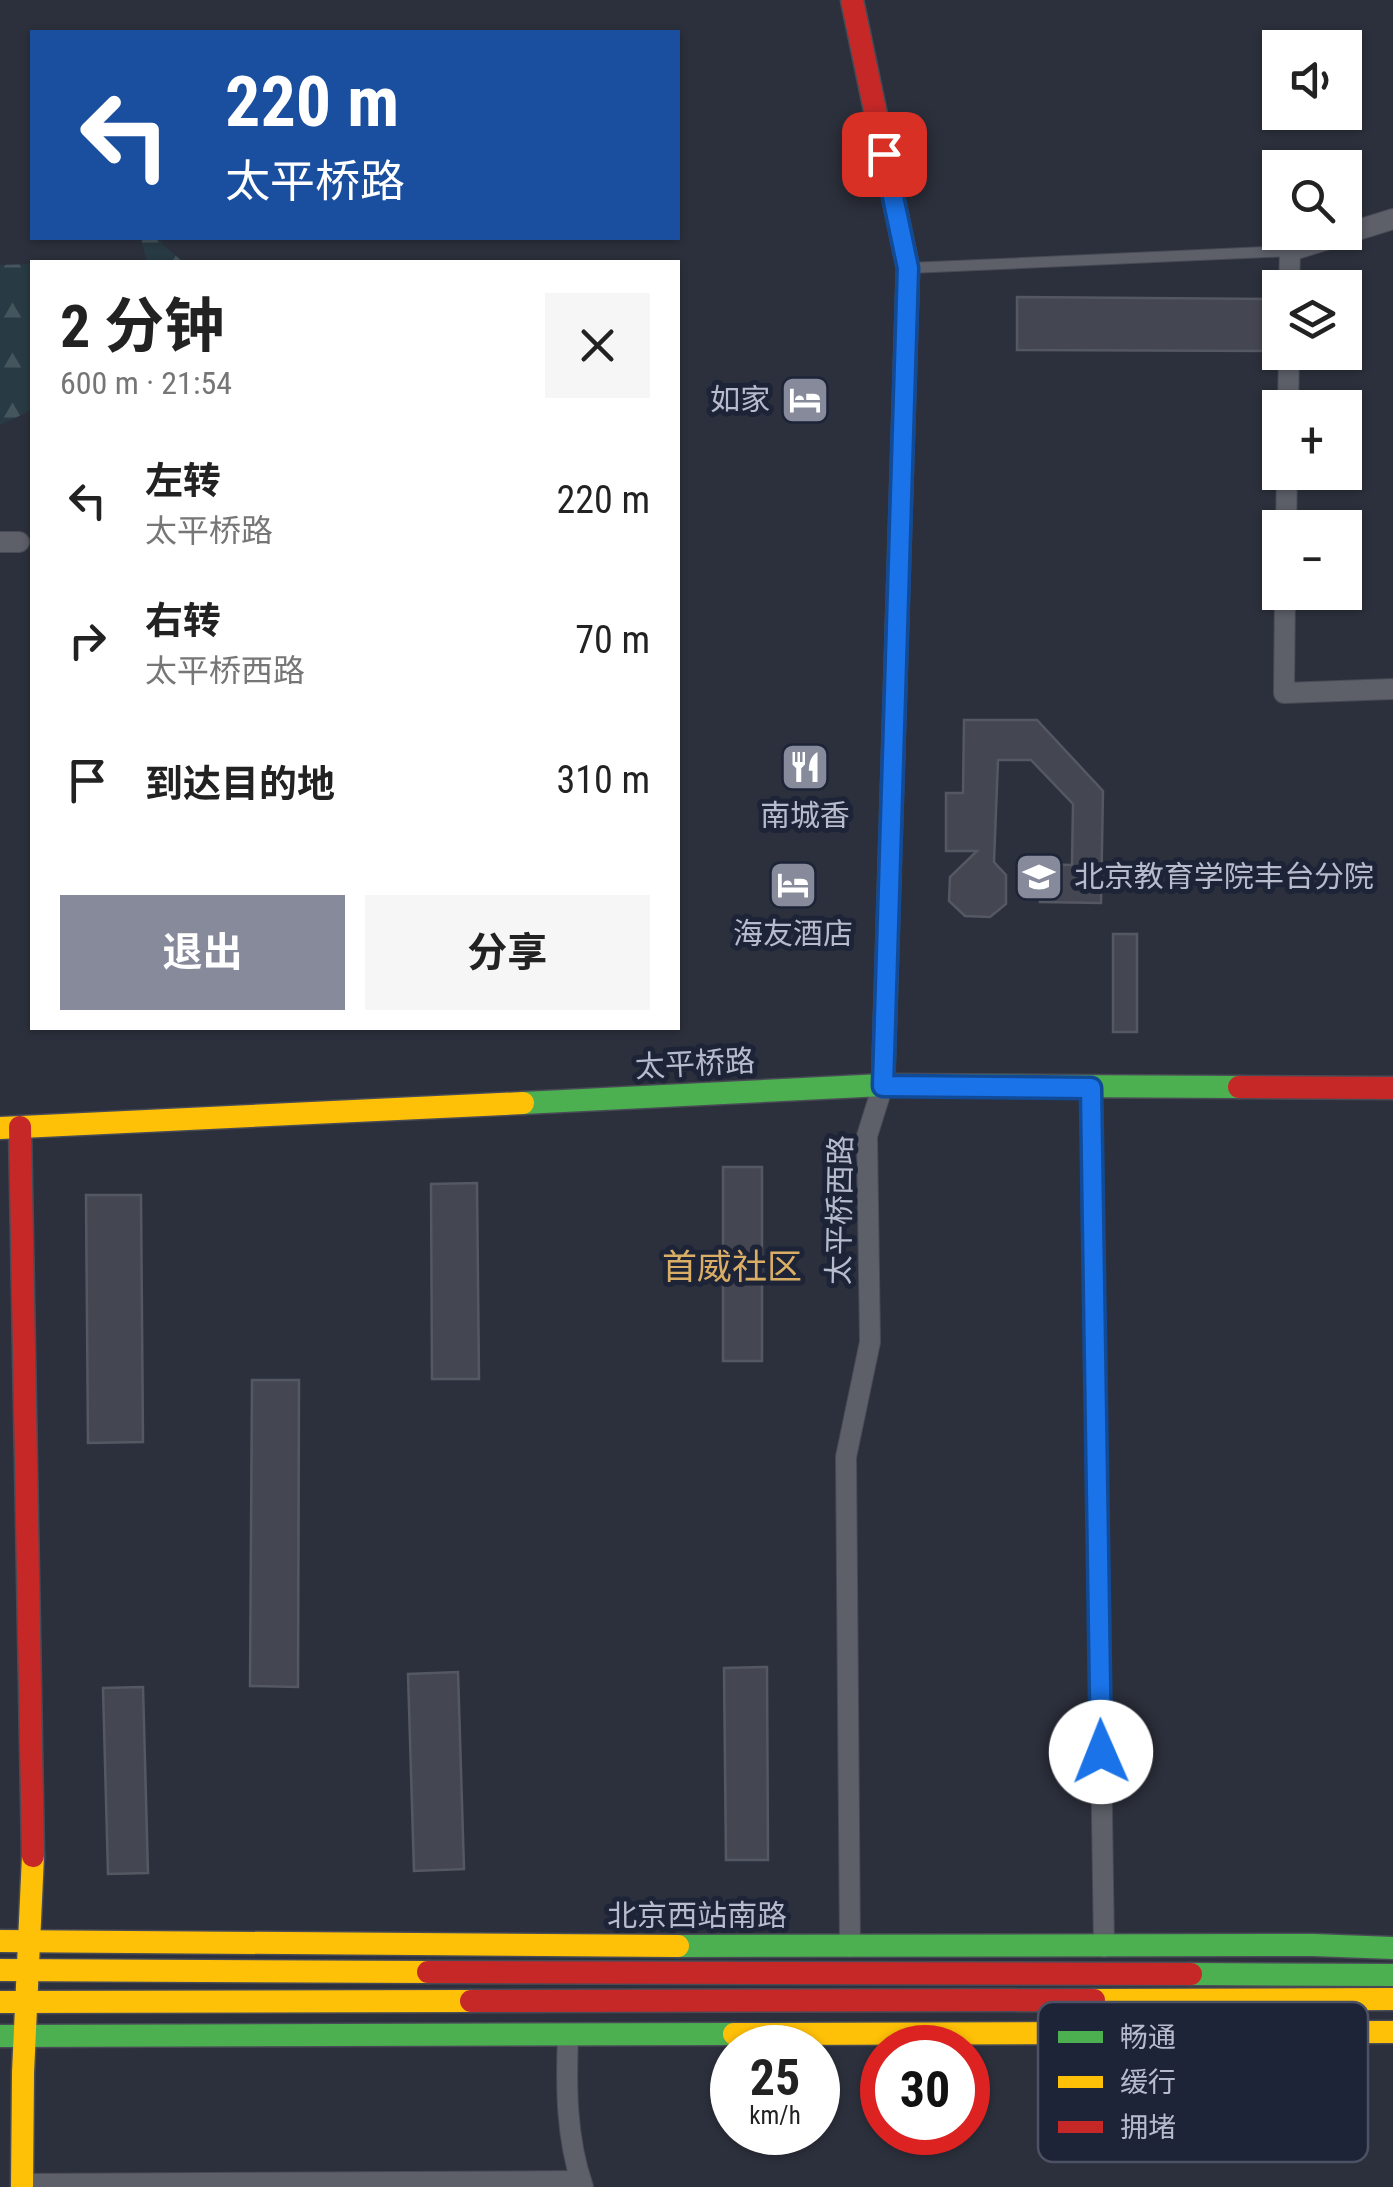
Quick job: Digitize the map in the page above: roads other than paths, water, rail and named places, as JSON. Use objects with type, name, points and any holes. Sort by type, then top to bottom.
[{"type":"street","name":"太平桥西路","points":[[850,1947],[846,1457],[870,1342],[867,1136],[883,1086],[908,268],[852,0]]},
{"type":"street","points":[[1289,270],[1290,251],[1393,219]]},
{"type":"street","points":[[1286,610],[1284,693],[1393,689]]},
{"type":"street","name":"太平桥路","points":[[10,1127],[883,1086],[1393,1088]]},
{"type":"street","points":[[1091,1088],[1104,1948]]},
{"type":"street","points":[[10,1127],[32,1852],[30,1970],[22,2073],[22,2186],[582,2184],[574,2158],[566,2091],[568,2036]]},
{"type":"street","name":"北京西站南路","points":[[0,1941],[1393,1948]]},
{"type":"street","name":"北京西站南路","points":[[0,1970],[1393,1975]]},
{"type":"street","points":[[0,2002],[1393,1999]]},
{"type":"street","points":[[1368,2032],[1393,2032]]},
{"type":"street","points":[[0,2036],[1038,2034]]},
{"type":"lane","points":[[908,268],[1290,251]]},
{"type":"place","name":"如家","points":[[805,400]]},
{"type":"place","name":"南城香","points":[[805,767]]},
{"type":"place","name":"北京教育学院丰台分院","points":[[1039,877]]},
{"type":"place","name":"海友酒店","points":[[793,885]]},
{"type":"district","name":"首威社区","points":[[732,1267]]}]
